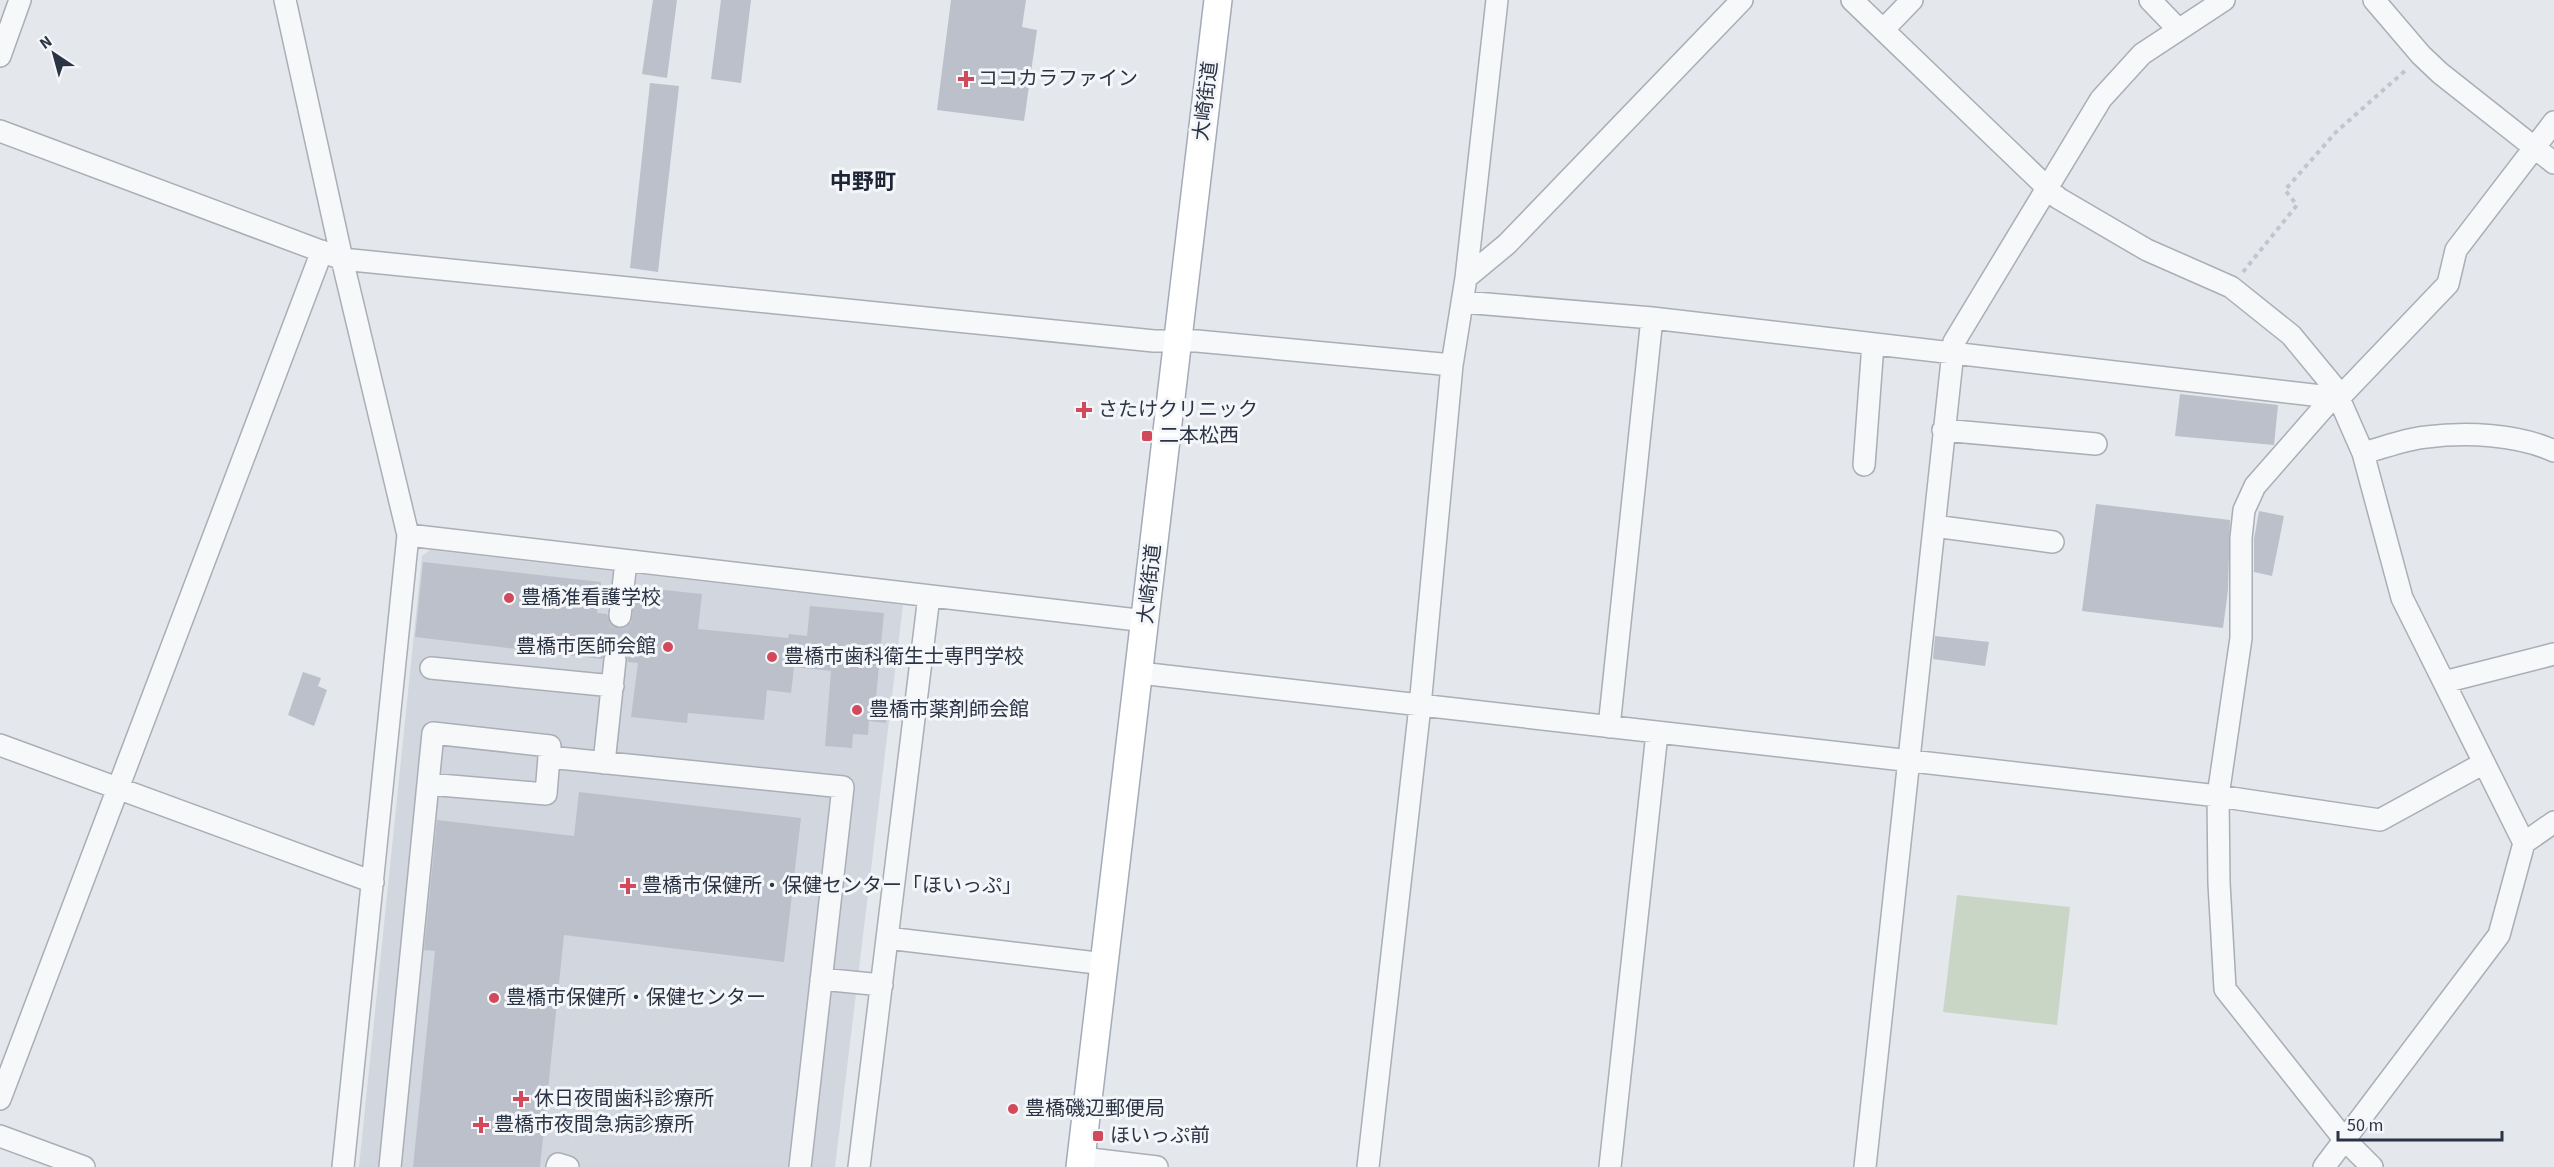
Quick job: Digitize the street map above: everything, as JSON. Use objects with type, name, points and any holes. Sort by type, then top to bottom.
[{"type":"main road","name":"大崎街道","points":[[1081,1162],[1218,0]]},
{"type":"street","points":[[0,56],[20,0]]},
{"type":"street","points":[[285,0],[342,259],[408,535],[343,1167]]},
{"type":"street","points":[[1368,1167],[1420,706],[1452,365],[1466,278],[1497,0]]},
{"type":"street","points":[[1466,278],[1507,244],[1742,0]]},
{"type":"street","points":[[1852,0],[2048,190],[2147,250],[2231,287],[2291,335],[2334,387],[2336,398],[2363,453],[2402,598],[2524,843]]},
{"type":"street","points":[[1883,30],[1912,0]]},
{"type":"street","points":[[2150,0],[2178,29]]},
{"type":"street","points":[[1865,1167],[1951,353],[1954,342],[2101,99],[2142,54],[2224,0]]},
{"type":"street","points":[[2374,0],[2421,56],[2554,163]]},
{"type":"street","points":[[2372,1167],[2344,1139],[2225,989],[2219,883],[2218,796],[2241,638],[2241,538],[2244,510],[2254,486],[2336,398],[2448,284],[2456,250],[2554,122]]},
{"type":"street","points":[[0,131],[342,259],[1178,341],[1452,365]]},
{"type":"street","points":[[0,1099],[322,251]]},
{"type":"street","points":[[1463,302],[1652,318],[2336,398]]},
{"type":"street","points":[[1609,727],[1652,318]]},
{"type":"street","points":[[1864,465],[1873,344]]},
{"type":"street","points":[[1943,430],[2096,444]]},
{"type":"street","points":[[2363,453],[2436,436],[2491,436],[2542,446],[2554,451]]},
{"type":"street","points":[[1934,526],[2053,542]]},
{"type":"street","points":[[408,535],[1146,621]]},
{"type":"street","points":[[620,616],[626,561]]},
{"type":"street","points":[[860,1167],[929,596]]},
{"type":"street","points":[[2444,682],[2554,654]]},
{"type":"street","points":[[604,763],[615,660]]},
{"type":"street","points":[[431,668],[613,686]]},
{"type":"street","points":[[1140,673],[2218,796],[2380,820],[2484,763]]},
{"type":"street","points":[[390,1167],[433,733],[550,746],[546,794],[428,784]]},
{"type":"street","points":[[1610,1167],[1657,733]]},
{"type":"street","points":[[0,745],[373,882]]},
{"type":"street","points":[[549,757],[843,787],[800,1167]]},
{"type":"street","points":[[2324,1167],[2499,935],[2524,843],[2554,822]]},
{"type":"street","points":[[887,938],[1105,964]]},
{"type":"street","points":[[821,979],[882,986]]},
{"type":"street","points":[[0,1136],[84,1167]]},
{"type":"street","points":[[1081,1162],[1157,1167]]},
{"type":"street","points":[[557,1167],[558,1164],[568,1167]]},
{"type":"path","points":[[2231,287],[2297,206],[2285,190],[2336,132],[2421,56]]},
{"type":"shaded area","name":"豊橋市保健所・保健センター「ほいっぷ」","points":[[430,550],[903,605],[835,1167],[359,1167],[422,556]]},
{"type":"green space","points":[[1957,895],[2070,907],[2057,1025],[1943,1012]]},
{"type":"building","points":[[653,0],[677,0],[667,78],[642,74]]},
{"type":"building","points":[[721,0],[751,0],[741,83],[711,79]]},
{"type":"building","points":[[951,0],[1026,0],[1022,27],[1037,30],[1024,121],[937,110]]},
{"type":"building","points":[[650,83],[679,86],[658,272],[630,268]]},
{"type":"building","points":[[2180,394],[2278,405],[2274,445],[2175,436]]},
{"type":"building","points":[[2096,504],[2230,520],[2228,590],[2223,628],[2082,611]]},
{"type":"building","points":[[2259,511],[2284,516],[2272,576],[2254,572],[2254,539]]},
{"type":"building","points":[[423,562],[601,582],[597,613],[607,614],[612,626],[619,629],[631,623],[636,587],[702,594],[698,629],[788,638],[789,634],[807,636],[810,606],[884,613],[876,697],[888,698],[886,723],[869,721],[868,735],[853,734],[852,748],[825,746],[831,671],[794,667],[791,693],[767,690],[764,720],[688,713],[687,723],[631,717],[638,663],[628,662],[626,654],[617,647],[609,649],[602,659],[415,637]]},
{"type":"building","points":[[1935,636],[1989,642],[1985,666],[1933,659]]},
{"type":"building","points":[[303,672],[321,678],[318,686],[327,690],[314,726],[288,715]]},
{"type":"building","points":[[579,792],[801,818],[784,962],[564,935],[540,1167],[413,1167],[435,951],[424,950],[437,820],[574,836]]},
{"type":"tunnel","points":[[615,660],[620,616]]},
{"type":"place","name":"ココカラファイン","points":[[966,79]]},
{"type":"place","name":"さたけクリニック","points":[[1084,410]]},
{"type":"place","name":"二本松西","points":[[1147,436]]},
{"type":"place","name":"豊橋准看護学校","points":[[509,598]]},
{"type":"place","name":"豊橋市医師会館","points":[[668,647]]},
{"type":"place","name":"豊橋市歯科衛生士専門学校","points":[[772,657]]},
{"type":"place","name":"豊橋市薬剤師会館","points":[[857,710]]},
{"type":"place","name":"豊橋市保健所・保健センター「ほいっぷ」","points":[[628,886]]},
{"type":"place","name":"豊橋市保健所・保健センター","points":[[494,998]]},
{"type":"place","name":"休日夜間歯科診療所","points":[[521,1099]]},
{"type":"place","name":"豊橋磯辺郵便局","points":[[1013,1109]]},
{"type":"place","name":"豊橋市夜間急病診療所","points":[[481,1125]]},
{"type":"place","name":"ほいっぷ前","points":[[1098,1136]]},
{"type":"district","name":"中野町","points":[[863,182]]}]
